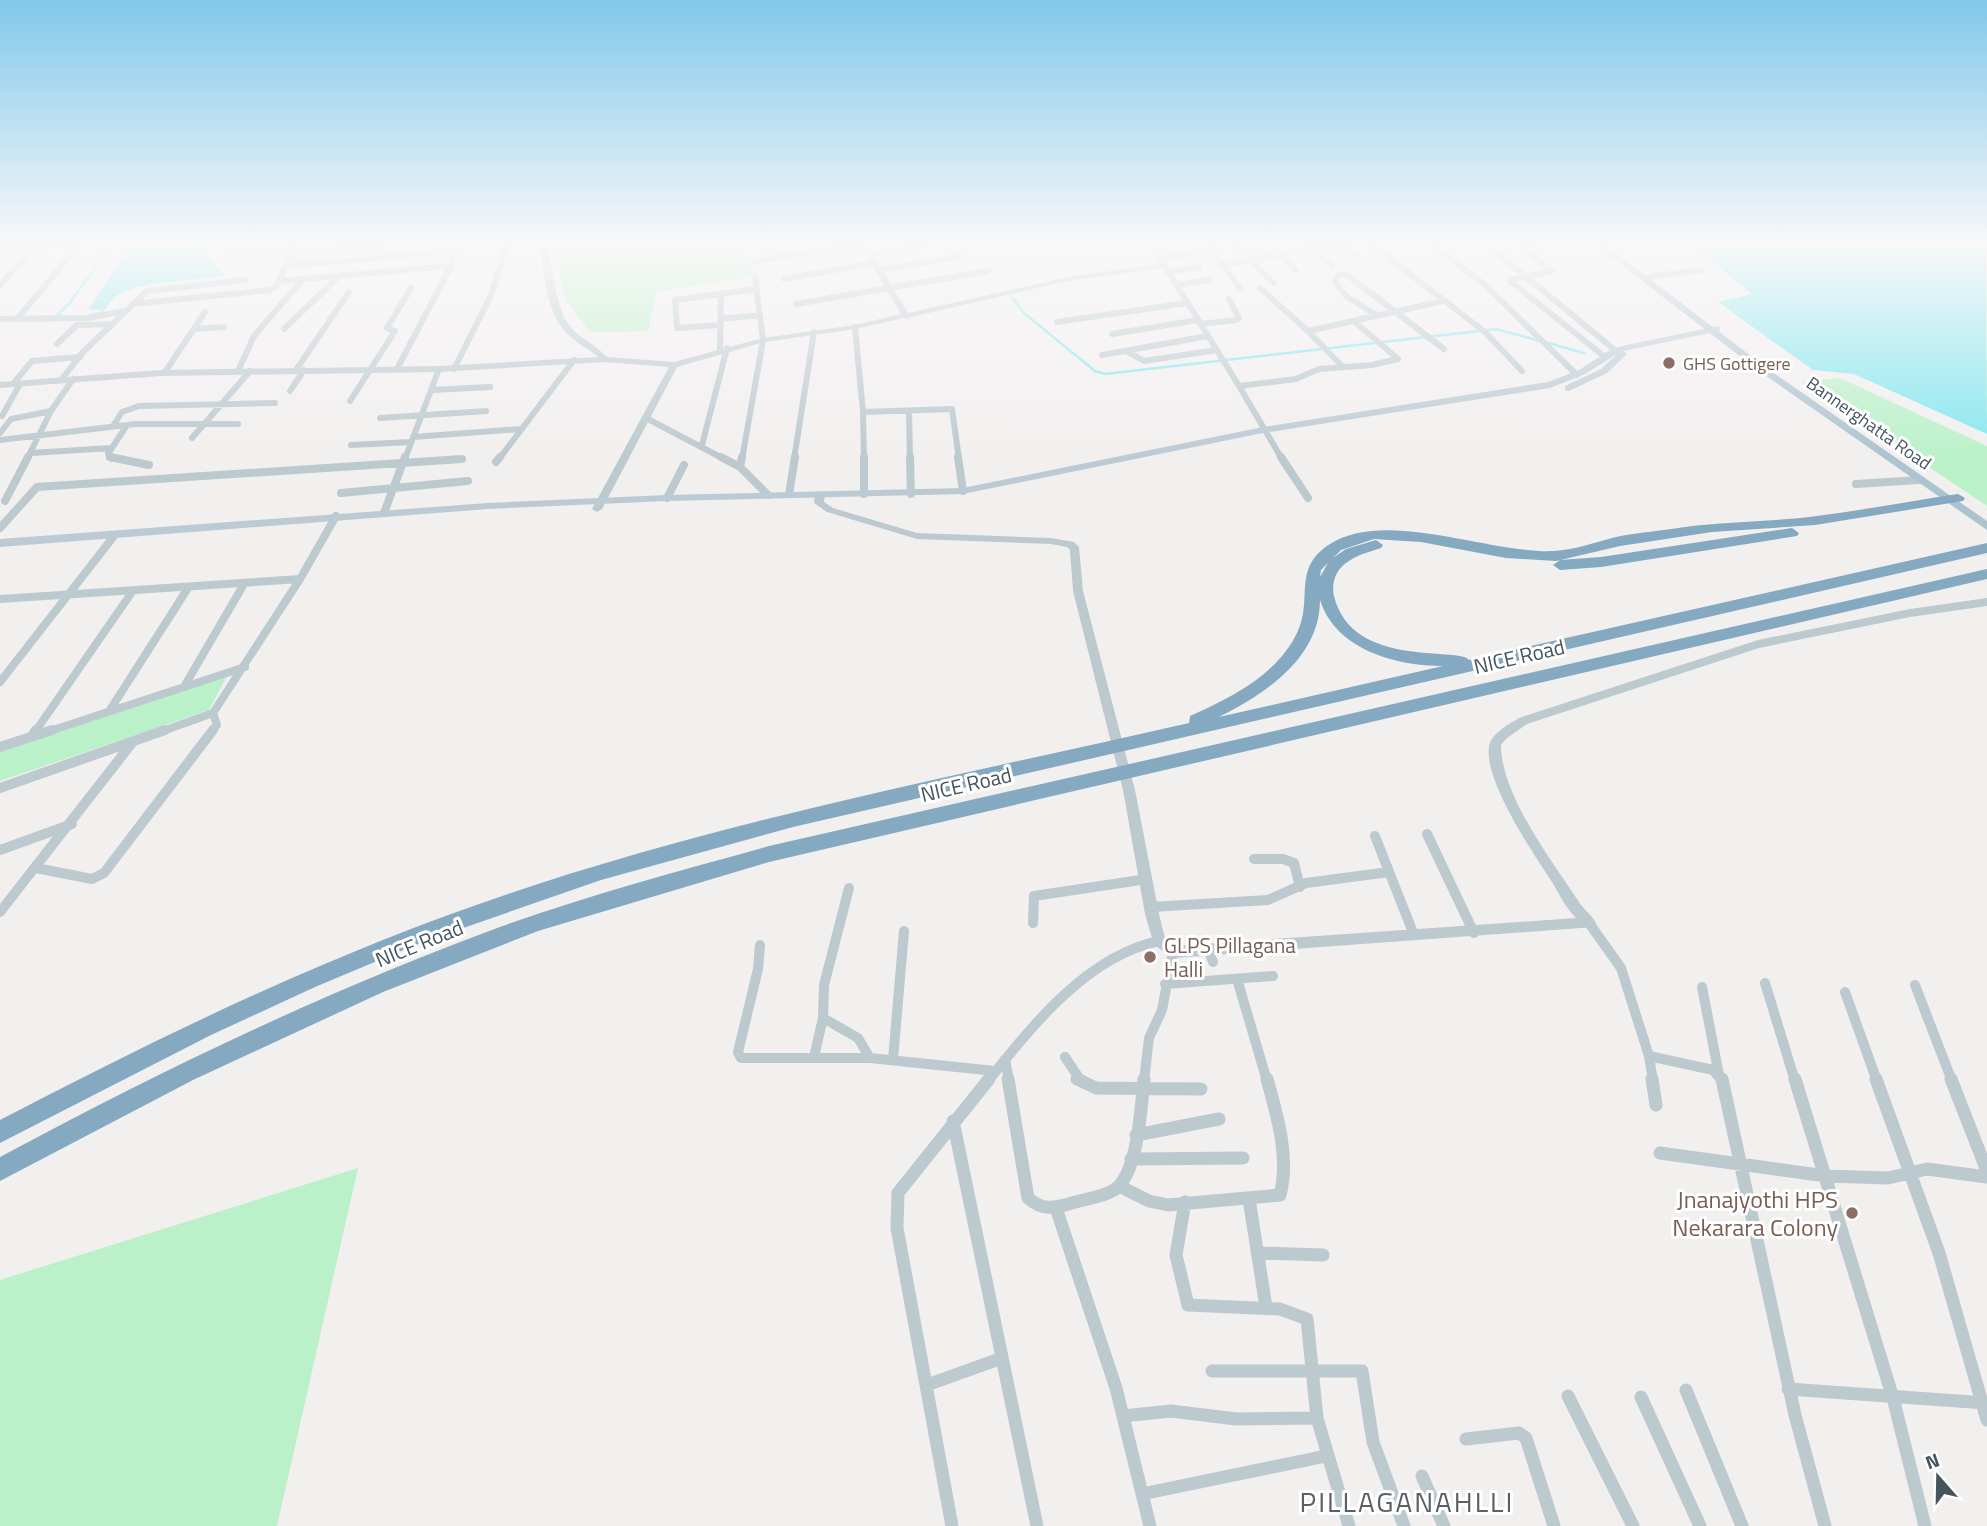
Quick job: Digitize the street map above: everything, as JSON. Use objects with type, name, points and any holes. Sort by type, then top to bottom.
[{"type":"highway","points":[[1500,659],[1414,660],[1365,643],[1342,627],[1328,608],[1324,589],[1327,574],[1332,566],[1350,554],[1382,544],[1410,544],[1509,563],[1568,565],[1611,561],[1957,502]]},
{"type":"highway","points":[[1151,739],[1219,710],[1263,684],[1301,641],[1308,623],[1314,568],[1336,547],[1359,537],[1403,534],[1499,552],[1556,556],[1620,541],[1712,528],[1815,521],[1957,502]]},
{"type":"highway","name":"NICE Road","points":[[0,1132],[103,1077],[299,985],[498,905],[698,843],[1980,550]]},
{"type":"highway","name":"NICE Road","points":[[0,1169],[149,1090],[371,987],[494,938],[619,895],[769,854],[1987,574]]},
{"type":"main road","name":"Bannerghatta Road","points":[[1694,315],[1919,480],[1987,517]]},
{"type":"main road","name":"Bannerghatta Road","points":[[1696,315],[1987,526]]},
{"type":"main road","points":[[0,543],[599,505],[667,498],[789,494],[820,499],[863,494],[963,491],[1266,433],[1550,385],[1577,374],[1605,357],[1714,330]]},
{"type":"main road","points":[[334,521],[384,513],[599,505],[820,499],[963,499],[1266,433],[1565,389],[1604,371],[1621,352]]},
{"type":"street","points":[[17,319],[20,315]]},
{"type":"street","points":[[0,319],[88,318],[103,315]]},
{"type":"street","points":[[2,501],[31,453],[79,357],[121,315]]},
{"type":"street","points":[[165,372],[203,315]]},
{"type":"street","points":[[238,371],[254,336],[272,315]]},
{"type":"street","points":[[284,329],[298,315]]},
{"type":"street","points":[[290,391],[334,315]]},
{"type":"street","points":[[350,401],[395,331],[387,329],[395,315]]},
{"type":"street","points":[[397,369],[425,315]]},
{"type":"street","points":[[454,369],[484,315]]},
{"type":"street","points":[[559,315],[573,335],[589,343],[604,359]]},
{"type":"street","points":[[675,315],[677,328],[759,315]]},
{"type":"street","points":[[702,445],[723,349],[720,315]]},
{"type":"street","points":[[740,467],[763,340],[760,315]]},
{"type":"street","points":[[0,385],[165,372],[454,369],[604,359],[674,365],[723,349],[763,340],[915,315]]},
{"type":"street","points":[[1057,323],[1108,315]]},
{"type":"street","points":[[1195,315],[1308,498]]},
{"type":"street","points":[[1112,334],[1199,322],[1237,320],[1237,315]]},
{"type":"street","points":[[1290,315],[1343,367]]},
{"type":"street","points":[[1308,331],[1381,315]]},
{"type":"street","points":[[1402,315],[1444,349]]},
{"type":"street","points":[[1462,315],[1482,330],[1522,371]]},
{"type":"street","points":[[1516,315],[1577,374]]},
{"type":"street","points":[[1553,315],[1605,357]]},
{"type":"street","points":[[1574,315],[1621,352]]},
{"type":"street","points":[[1239,386],[1296,379],[1305,372],[1398,359],[1355,322]]},
{"type":"street","points":[[57,344],[77,325],[112,324]]},
{"type":"street","points":[[194,329],[223,327]]},
{"type":"street","points":[[855,327],[863,412],[863,494]]},
{"type":"street","points":[[789,494],[814,332]]},
{"type":"street","points":[[1102,355],[1208,336]]},
{"type":"street","points":[[1126,351],[1131,356],[1144,360],[1217,350]]},
{"type":"street","points":[[2,416],[16,384],[32,361],[79,357]]},
{"type":"street","points":[[496,462],[574,360]]},
{"type":"street","points":[[599,505],[674,365]]},
{"type":"street","points":[[384,513],[439,369]]},
{"type":"street","points":[[192,438],[250,371]]},
{"type":"street","points":[[433,390],[490,387]]},
{"type":"street","points":[[113,426],[122,412],[139,406],[222,402],[275,403]]},
{"type":"street","points":[[863,412],[952,409],[963,491]]},
{"type":"street","points":[[0,433],[11,419],[51,411]]},
{"type":"street","points":[[380,418],[486,411]]},
{"type":"street","points":[[909,411],[911,494]]},
{"type":"street","points":[[646,418],[740,467],[768,495]]},
{"type":"street","points":[[0,440],[127,425],[238,424]]},
{"type":"street","points":[[127,425],[108,454],[112,459],[149,465]]},
{"type":"street","points":[[351,446],[521,429]]},
{"type":"street","points":[[31,453],[111,448]]},
{"type":"street","points":[[0,528],[37,487],[462,459]]},
{"type":"street","points":[[667,498],[684,465]]},
{"type":"street","points":[[1856,484],[1919,480]]},
{"type":"street","points":[[341,493],[468,481]]},
{"type":"street","points":[[820,499],[853,519],[918,536],[1070,544],[1075,549],[1078,592],[1129,790],[1159,941],[1173,952],[1210,956],[1414,934],[1474,933],[1589,923]]},
{"type":"street","points":[[2,501],[26,500]]},
{"type":"street","points":[[0,788],[213,713],[245,667],[334,521]]},
{"type":"street","points":[[0,682],[114,536]]},
{"type":"street","points":[[1,600],[300,579]]},
{"type":"street","points":[[185,685],[244,584]]},
{"type":"street","points":[[110,710],[188,587]]},
{"type":"street","points":[[32,736],[132,592]]},
{"type":"street","points":[[1656,1105],[1649,1056],[1621,968],[1577,910],[1506,795],[1494,751],[1496,741],[1523,721],[1758,644],[1910,613],[1987,602]]},
{"type":"street","points":[[0,747],[245,667]]},
{"type":"street","points":[[36,868],[92,879],[104,873],[217,725],[213,713]]},
{"type":"street","points":[[2,909],[72,824],[133,743]]},
{"type":"street","points":[[0,850],[72,824]]},
{"type":"street","points":[[1427,834],[1474,933]]},
{"type":"street","points":[[1375,836],[1414,934]]},
{"type":"street","points":[[1254,859],[1283,859],[1294,863],[1300,887]]},
{"type":"street","points":[[1151,907],[1268,900],[1332,877],[1389,872]]},
{"type":"street","points":[[1033,923],[1032,901],[1042,893],[1147,879]]},
{"type":"street","points":[[814,1057],[823,1018],[824,985],[849,888]]},
{"type":"street","points":[[893,1060],[904,931]]},
{"type":"street","points":[[952,1526],[897,1228],[898,1193],[953,1121],[1054,1006],[1098,967],[1145,944],[1159,941]]},
{"type":"street","points":[[760,945],[758,969],[738,1052],[741,1058],[870,1058],[995,1071]]},
{"type":"street","points":[[1005,1059],[1028,1198],[1038,1208],[1056,1209],[1113,1191],[1127,1178],[1136,1135],[1149,1038],[1162,1010],[1173,952]]},
{"type":"street","points":[[1165,984],[1273,976]]},
{"type":"street","points":[[1119,1186],[1149,1201],[1168,1205],[1280,1195],[1286,1188],[1284,1149],[1237,979]]},
{"type":"street","points":[[1765,983],[1894,1398],[1924,1526]]},
{"type":"street","points":[[1915,985],[1987,1171]]},
{"type":"street","points":[[1702,987],[1719,1074],[1744,1162],[1788,1390],[1825,1526]]},
{"type":"street","points":[[1845,992],[1939,1253],[1987,1420]]},
{"type":"street","points":[[823,1018],[859,1038],[867,1046],[870,1058]]},
{"type":"street","points":[[1649,1056],[1719,1074]]},
{"type":"street","points":[[1065,1057],[1077,1079],[1096,1088],[1201,1089]]},
{"type":"street","points":[[1136,1135],[1219,1119]]},
{"type":"street","points":[[953,1121],[1037,1526]]},
{"type":"street","points":[[1660,1153],[1744,1162],[1826,1176],[1888,1178],[1927,1169],[1987,1177]]},
{"type":"street","points":[[1131,1159],[1243,1158]]},
{"type":"street","points":[[1249,1199],[1266,1307]]},
{"type":"street","points":[[1185,1202],[1185,1222],[1178,1240],[1177,1254],[1182,1292],[1188,1305],[1201,1308],[1266,1307],[1307,1319],[1317,1418],[1349,1526]]},
{"type":"street","points":[[1056,1209],[1122,1416],[1150,1526]]},
{"type":"street","points":[[1258,1253],[1323,1255]]},
{"type":"street","points":[[927,1385],[1002,1358]]},
{"type":"street","points":[[1212,1371],[1362,1371],[1373,1441],[1404,1526]]},
{"type":"street","points":[[1686,1390],[1742,1526]]},
{"type":"street","points":[[1788,1390],[1984,1403]]},
{"type":"street","points":[[1568,1396],[1633,1526]]},
{"type":"street","points":[[1641,1397],[1700,1526]]},
{"type":"street","points":[[1122,1416],[1171,1411],[1236,1419],[1317,1418]]},
{"type":"street","points":[[1466,1439],[1519,1433],[1526,1438],[1554,1526]]},
{"type":"street","points":[[1142,1494],[1326,1455]]},
{"type":"street","points":[[1422,1476],[1444,1526]]},
{"type":"green space","points":[[577,315],[652,315],[648,331],[590,332]]},
{"type":"green space","points":[[1840,378],[1987,446],[1987,506],[1802,382]]},
{"type":"green space","points":[[227,676],[209,710],[0,781],[0,752]]},
{"type":"green space","points":[[358,1168],[277,1526],[0,1526],[0,1280]]},
{"type":"water","points":[[1736,315],[1986,315],[1987,434],[1854,374],[1813,370]]},
{"type":"waterway","points":[[58,315],[62,316]]},
{"type":"waterway","points":[[1026,315],[1095,371],[1105,374],[1496,329],[1540,341]]},
{"type":"waterway","points":[[1548,343],[1584,353]]},
{"type":"place","name":"GHS Gottigere","points":[[1669,363]]},
{"type":"place","name":"GLPS Pillagana Halli","points":[[1150,957]]},
{"type":"place","name":"Jnanajyothi HPS Nekarara Colony","points":[[1852,1213]]},
{"type":"district","name":"PILLAGANAHLLI","points":[[1407,1501]]}]
